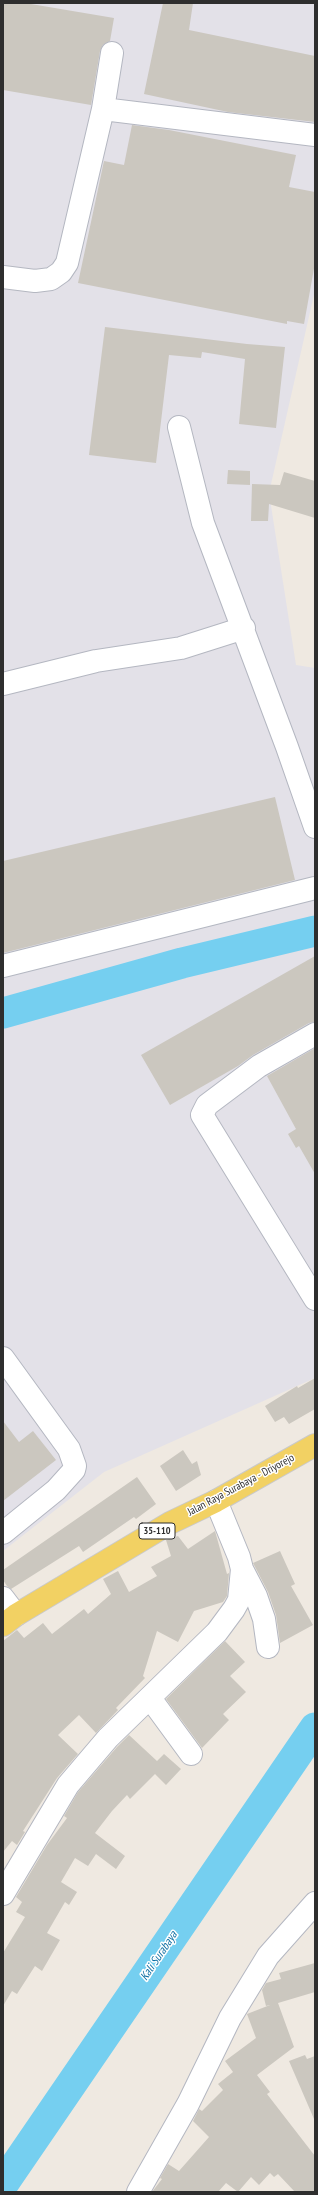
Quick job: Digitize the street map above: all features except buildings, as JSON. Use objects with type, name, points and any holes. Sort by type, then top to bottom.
[{"type":"main road","name":"Jalan Raya Surabaya - Driyorejo","points":[[9,1620],[170,1523],[216,1501],[315,1445]]},
{"type":"street","points":[[3,277],[35,281],[51,279],[61,272],[64,267],[104,109],[112,53]]},
{"type":"street","points":[[104,109],[315,135]]},
{"type":"street","points":[[179,427],[203,523],[244,628],[315,827]]},
{"type":"street","points":[[3,684],[96,662],[181,648],[244,628]]},
{"type":"street","points":[[3,966],[315,888]]},
{"type":"street","points":[[315,1034],[259,1066],[207,1105],[202,1115],[308,1271],[315,1299]]},
{"type":"street","points":[[3,1358],[69,1449],[75,1466],[74,1470],[56,1490],[3,1534]]},
{"type":"street","points":[[216,1501],[239,1557],[242,1569],[256,1596],[264,1619],[268,1647]]},
{"type":"street","points":[[3,1894],[68,1785],[108,1738],[217,1632],[228,1618],[239,1600],[242,1569]]},
{"type":"street","points":[[3,1598],[9,1620]]},
{"type":"street","points":[[150,1698],[191,1754]]},
{"type":"street","points":[[138,2192],[188,2104],[234,2012],[268,1956],[315,1903]]},
{"type":"shaded area","points":[[3,3],[315,3],[315,290],[269,493],[296,665],[315,668],[315,1378],[104,1472],[3,1551]]},
{"type":"waterway","points":[[3,1013],[182,963],[315,931]]},
{"type":"waterway","name":"Kali Surabaya","points":[[3,2184],[315,1728]]}]
